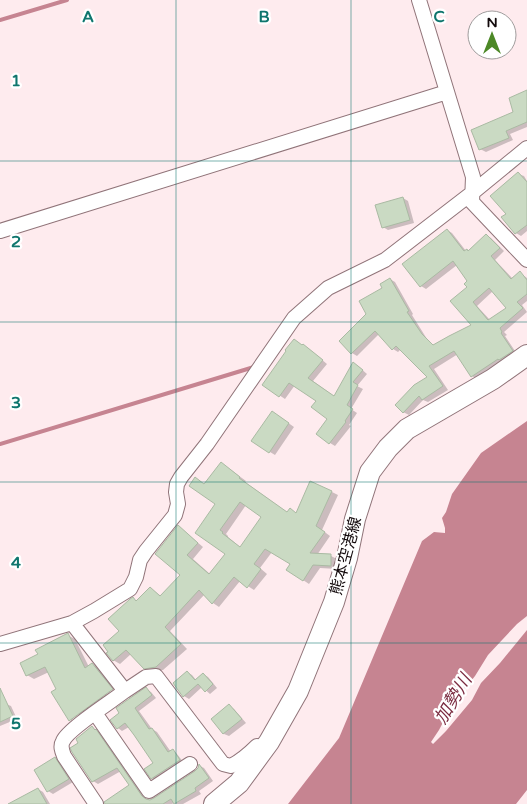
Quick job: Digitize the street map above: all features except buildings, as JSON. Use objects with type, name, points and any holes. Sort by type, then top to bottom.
[{"type":"main road","name":"熊本空港線","points":[[214,804],[239,783],[269,742],[298,691],[334,602],[347,558],[355,519],[370,472],[388,448],[407,429],[493,379],[527,355]]},
{"type":"street","points":[[419,0],[472,177],[472,202],[527,260]]},
{"type":"street","points":[[0,231],[447,92]]},
{"type":"street","points":[[0,644],[72,623],[94,612],[130,589],[136,577],[140,560],[175,515],[178,504],[177,484],[181,477],[207,444],[294,318],[328,288],[385,260],[527,148]]},
{"type":"street","points":[[72,623],[125,691]]},
{"type":"street","points":[[96,804],[64,756],[61,749],[63,740],[72,730],[146,678],[156,676],[223,764],[231,766],[249,755],[261,742],[269,742]]},
{"type":"street","points":[[95,713],[149,791],[190,764]]},
{"type":"water","name":"加勢川","points":[[527,421],[527,616],[488,655],[475,676],[452,705],[431,742],[433,744],[446,731],[472,700],[481,683],[527,630],[527,790],[516,804],[288,804],[339,738],[422,541],[434,532],[445,533],[442,518],[452,494],[481,453]]},
{"type":"waterway","points":[[0,20],[67,0]]},
{"type":"waterway","points":[[0,444],[254,367]]}]
